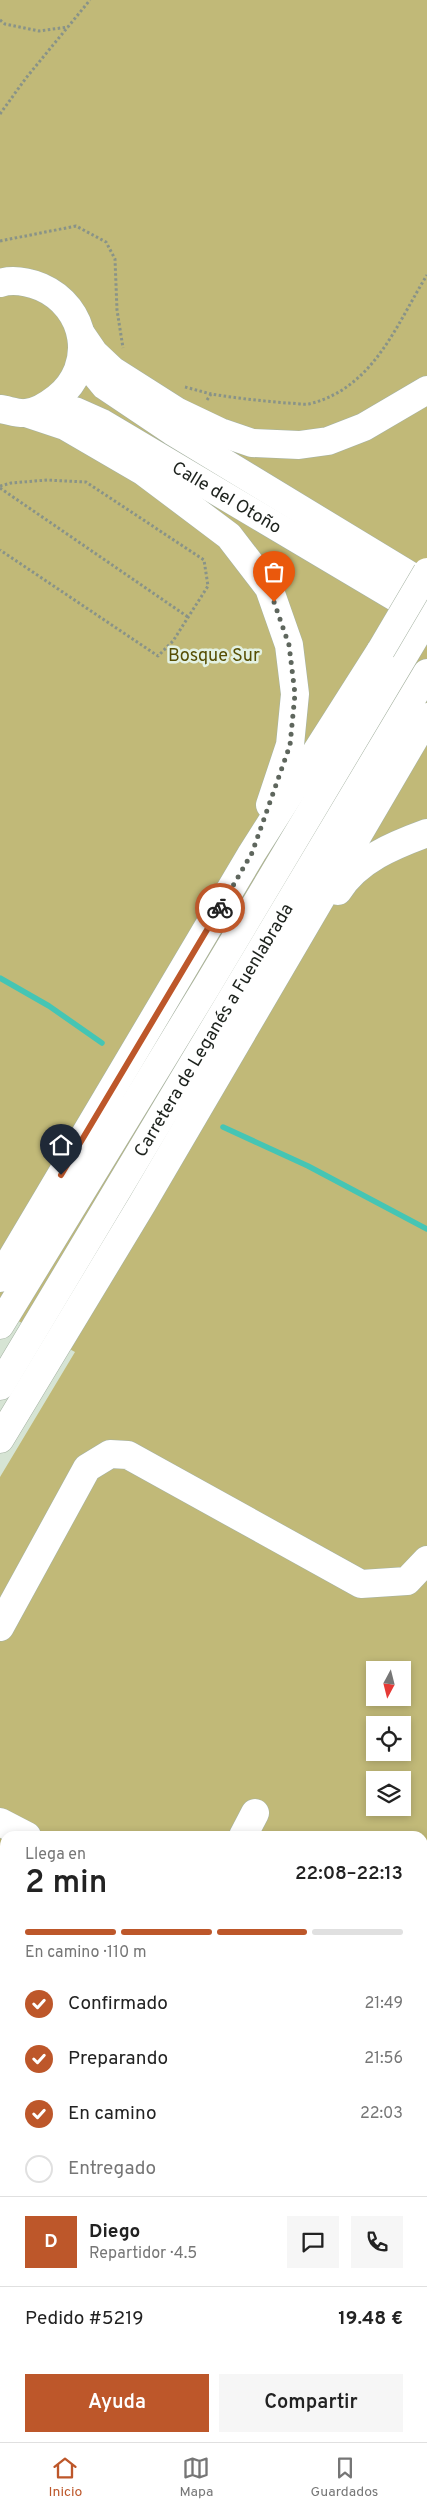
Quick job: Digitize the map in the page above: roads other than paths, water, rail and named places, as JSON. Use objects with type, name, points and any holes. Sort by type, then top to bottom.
[{"type":"main road","points":[[0,283],[28,282],[55,293],[74,314],[82,346],[77,373],[66,391],[24,410]]},
{"type":"main road","points":[[82,346],[112,370],[181,414],[220,432],[252,443],[299,445],[328,441],[364,427],[427,390]]},
{"type":"main road","name":"Calle del Otoño","points":[[82,346],[105,386],[172,431],[427,586]]},
{"type":"main road","points":[[24,410],[65,426],[144,472],[229,536],[269,588],[289,645],[295,694],[290,745],[252,853]]},
{"type":"main road","name":"Calle del Otoño","points":[[24,410],[76,411],[102,422],[427,616]]},
{"type":"main road","points":[[0,1278],[252,853],[391,656],[427,572]]},
{"type":"main road","name":"Carretera de Leganés a Fuenlabrada","points":[[0,1325],[202,994],[391,656],[427,616]]},
{"type":"main road","name":"Carretera de Leganés a Fuenlabrada","points":[[0,1386],[426,675]]},
{"type":"main road","points":[[0,1440],[142,1204],[427,717]]},
{"type":"main road","points":[[142,1204],[341,886],[363,865],[391,846],[427,833]]},
{"type":"main road","points":[[0,1627],[87,1468],[110,1454],[128,1455],[361,1584],[407,1581],[427,1560]]},
{"type":"main road","points":[[0,1822],[18,1831]]},
{"type":"waterway","points":[[0,978],[49,1006],[102,1043]]},
{"type":"waterway","points":[[223,1127],[308,1166],[427,1229]]},
{"type":"park label","name":"Bosque Sur","points":[[214,655]]}]
